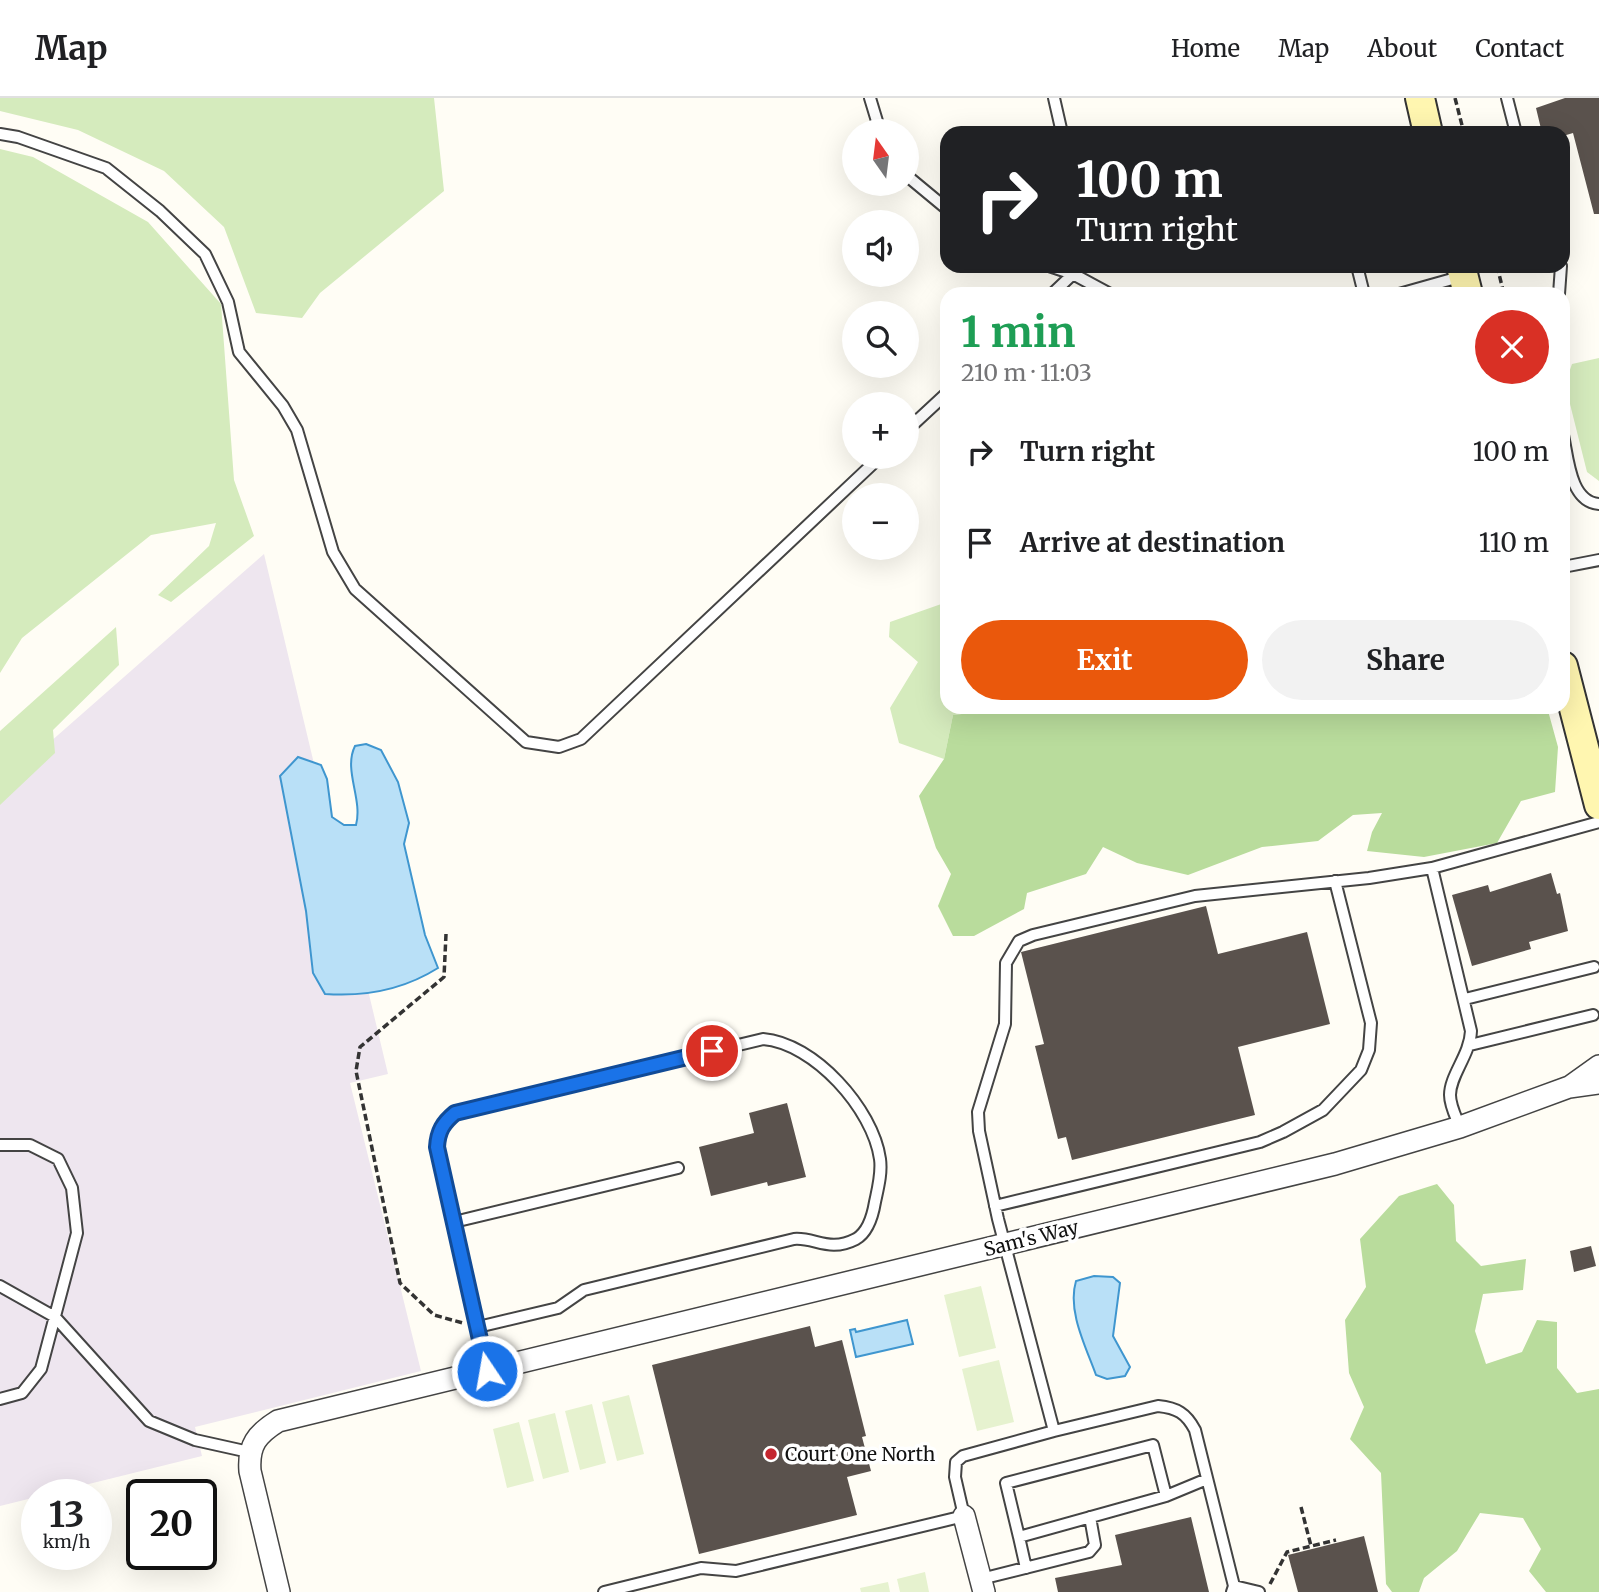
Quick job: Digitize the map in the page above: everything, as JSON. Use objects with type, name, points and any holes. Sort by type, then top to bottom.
[{"type":"street","points":[[1420,98],[1426,126]]},
{"type":"street","points":[[1570,693],[1599,805]]},
{"type":"street","name":"Sam's Way","points":[[1569,1087],[1599,1066]]},
{"type":"street","name":"Sam's Way","points":[[249,1452],[259,1432],[278,1420],[1335,1164],[1460,1127],[1569,1087],[1599,1083]]},
{"type":"street","points":[[249,1452],[250,1471],[279,1592]]},
{"type":"street","points":[[964,1516],[982,1586]]},
{"type":"lane","points":[[870,98],[876,119]]},
{"type":"lane","points":[[1054,98],[1060,126]]},
{"type":"lane","points":[[1507,98],[1514,126]]},
{"type":"lane","points":[[0,134],[18,137],[106,168],[160,211],[205,254],[228,302],[239,352],[283,406],[297,430],[333,552],[355,589],[526,742],[559,747],[581,739],[867,469]]},
{"type":"lane","points":[[919,186],[940,203]]},
{"type":"lane","points":[[1058,287],[1071,273]]},
{"type":"lane","points":[[1078,273],[1100,287]]},
{"type":"lane","points":[[1429,287],[1464,279]]},
{"type":"lane","points":[[919,419],[940,399]]},
{"type":"lane","points":[[1570,461],[1579,494],[1586,501],[1599,504]]},
{"type":"lane","points":[[1570,566],[1599,560]]},
{"type":"lane","points":[[1054,1431],[995,1206],[979,1132],[978,1112],[1005,1024],[1008,1002],[1006,963],[1018,941],[1195,896],[1432,868],[1599,822]]},
{"type":"lane","points":[[1432,868],[1465,999],[1471,1045],[1451,1090],[1452,1105],[1460,1127]]},
{"type":"lane","points":[[995,1206],[1259,1142],[1323,1110],[1361,1070],[1371,1039],[1371,1023],[1335,881]]},
{"type":"lane","points":[[1465,999],[1594,967]]},
{"type":"lane","points":[[1471,1045],[1593,1015]]},
{"type":"lane","points":[[478,1327],[558,1308],[584,1290],[794,1239],[803,1238],[829,1246],[856,1239],[864,1232],[873,1215],[880,1178],[880,1158],[853,1099],[841,1085],[799,1049],[781,1041],[763,1039],[455,1113],[445,1121],[438,1134],[437,1147],[487,1371]]},
{"type":"lane","points":[[0,1145],[30,1145],[58,1159],[72,1188],[77,1233],[41,1369],[22,1393],[0,1399]]},
{"type":"lane","points":[[454,1222],[678,1168]]},
{"type":"lane","points":[[0,1286],[55,1317],[149,1421],[195,1440],[249,1452]]},
{"type":"lane","points":[[604,1592],[701,1568],[736,1571],[964,1516],[955,1477],[956,1462],[963,1456],[1158,1406],[1174,1408],[1188,1416],[1195,1430],[1208,1479],[1233,1589],[1259,1592]]},
{"type":"lane","points":[[1026,1568],[1006,1483],[1153,1445],[1166,1496]]},
{"type":"lane","points":[[1019,1537],[1166,1496],[1208,1479]]},
{"type":"lane","points":[[982,1586],[1026,1568],[1089,1552],[1095,1545],[1090,1517]]},
{"type":"path","points":[[1455,98],[1462,126]]},
{"type":"path","points":[[446,934],[444,977],[360,1047],[356,1071],[400,1283],[434,1315],[478,1327]]},
{"type":"path","points":[[1301,1507],[1311,1546]]},
{"type":"path","points":[[1270,1584],[1287,1552],[1336,1540]]},
{"type":"shaded area","points":[[264,554],[388,1074],[350,1083],[421,1371],[195,1427],[202,1456],[109,1479],[21,1479],[21,1501],[0,1506],[0,786]]},
{"type":"green space","points":[[0,98],[434,98],[444,191],[320,293],[302,318],[256,313],[224,227],[164,171],[78,130],[0,111]]},
{"type":"green space","points":[[0,149],[33,157],[148,222],[221,304],[234,480],[254,536],[171,602],[158,595],[209,546],[216,523],[151,535],[22,638],[0,673]]},
{"type":"green space","points":[[1599,358],[1599,481],[1587,472],[1570,404],[1572,364]]},
{"type":"green space","points":[[940,604],[940,714],[962,714],[953,715],[944,759],[899,743],[890,708],[918,662],[889,637],[890,622]]},
{"type":"green space","points":[[116,627],[119,665],[53,730],[55,753],[0,805],[0,731]]},
{"type":"green space","points":[[1549,714],[1558,747],[1555,792],[1521,801],[1497,843],[1424,857],[1367,851],[1372,832],[1382,813],[1353,815],[1318,841],[1262,847],[1188,875],[1137,863],[1103,847],[1086,874],[1027,893],[1024,909],[974,936],[953,936],[938,906],[951,874],[936,848],[919,796],[944,759],[953,715]]},
{"type":"green space","points":[[1437,1184],[1454,1205],[1456,1241],[1481,1266],[1526,1259],[1523,1290],[1483,1294],[1475,1331],[1486,1364],[1522,1352],[1537,1320],[1557,1322],[1557,1368],[1577,1393],[1599,1389],[1599,1592],[1546,1592],[1529,1571],[1541,1549],[1523,1518],[1480,1513],[1457,1551],[1424,1578],[1419,1592],[1392,1592],[1386,1584],[1381,1473],[1350,1439],[1364,1407],[1349,1373],[1345,1320],[1366,1287],[1360,1239],[1399,1196]]},
{"type":"green space","points":[[981,1286],[996,1348],[959,1357],[944,1295]]},
{"type":"green space","points":[[999,1360],[1014,1422],[977,1431],[962,1369]]},
{"type":"green space","points":[[629,1395],[644,1454],[617,1461],[602,1402]]},
{"type":"green space","points":[[592,1404],[606,1463],[580,1470],[565,1411]]},
{"type":"green space","points":[[555,1413],[569,1472],[543,1479],[528,1420]]},
{"type":"green space","points":[[519,1422],[534,1481],[507,1488],[493,1429]]},
{"type":"green space","points":[[925,1572],[929,1592],[900,1592],[897,1579]]},
{"type":"green space","points":[[888,1582],[890,1592],[861,1592],[860,1588]]},
{"type":"water","points":[[366,744],[381,750],[398,782],[409,823],[404,844],[425,935],[438,968],[398,987],[370,993],[325,994],[313,973],[306,911],[280,776],[298,757],[321,765],[327,779],[332,817],[344,825],[356,825],[357,805],[352,755],[355,746]]},
{"type":"water","points":[[1094,1276],[1113,1277],[1120,1283],[1113,1336],[1130,1367],[1125,1376],[1107,1379],[1096,1375],[1079,1329],[1074,1304],[1076,1281]]},
{"type":"water","points":[[907,1320],[913,1344],[856,1357],[850,1330],[855,1329],[856,1332]]},
{"type":"building","points":[[1565,98],[1599,98],[1599,214],[1594,214],[1570,126],[1540,126],[1536,108]]},
{"type":"building","points":[[1551,873],[1557,894],[1560,893],[1568,931],[1529,942],[1531,949],[1472,966],[1452,895],[1488,885],[1490,892]]},
{"type":"building","points":[[1206,906],[1218,954],[1307,932],[1330,1024],[1238,1047],[1255,1115],[1072,1160],[1066,1137],[1058,1139],[1035,1046],[1044,1044],[1021,952]]},
{"type":"building","points":[[787,1103],[806,1177],[768,1186],[767,1182],[711,1196],[699,1147],[754,1133],[749,1113]]},
{"type":"building","points":[[1591,1246],[1596,1266],[1574,1272],[1570,1251]]},
{"type":"building","name":"Court One North","points":[[810,1326],[815,1347],[842,1340],[866,1436],[862,1437],[871,1471],[847,1477],[857,1515],[699,1554],[652,1365]]},
{"type":"building","points":[[1191,1517],[1209,1592],[1058,1592],[1055,1578],[1122,1565],[1115,1535]]},
{"type":"building","points":[[1364,1536],[1378,1592],[1298,1592],[1288,1555]]},
{"type":"place","name":"Court One North","points":[[771,1454]]},
{"type":"route","points":[[487,1371],[437,1147],[438,1134],[445,1121],[455,1113],[712,1051]]}]
